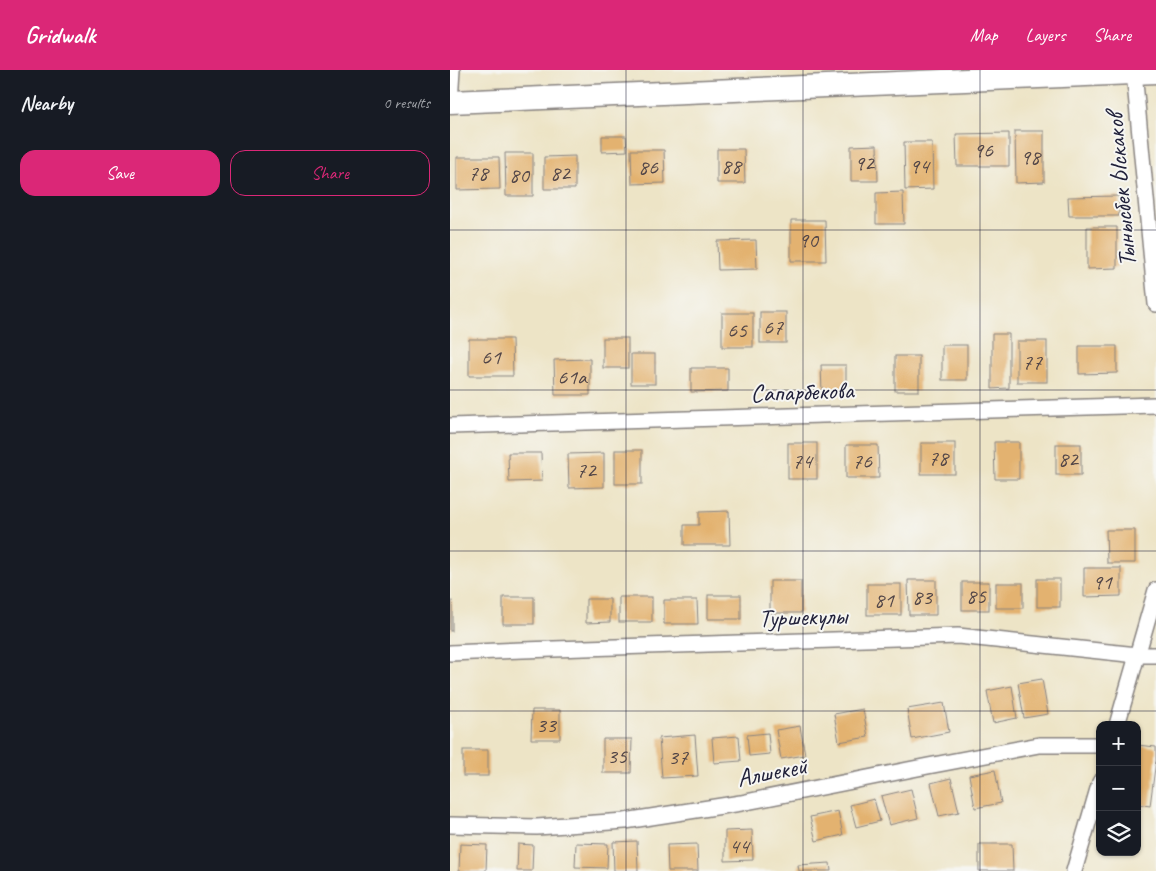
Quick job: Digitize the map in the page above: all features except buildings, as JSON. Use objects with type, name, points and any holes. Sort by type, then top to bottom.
[{"type":"main road","points":[[450,102],[1043,73],[1145,72]]},
{"type":"street","points":[[450,102],[452,70]]},
{"type":"street","name":"Тынысбек Ыскаков","points":[[1145,72],[1156,304]]},
{"type":"street","name":"Сапарбекова","points":[[450,426],[1156,405]]},
{"type":"street","points":[[1118,721],[1156,590]]},
{"type":"street","name":"Туршекулы","points":[[450,653],[958,636],[1137,656],[1156,655]]},
{"type":"street","name":"Алшекей","points":[[450,825],[536,827],[625,821],[741,803],[1039,745],[1096,745]]},
{"type":"street","points":[[1074,871],[1096,796]]}]
